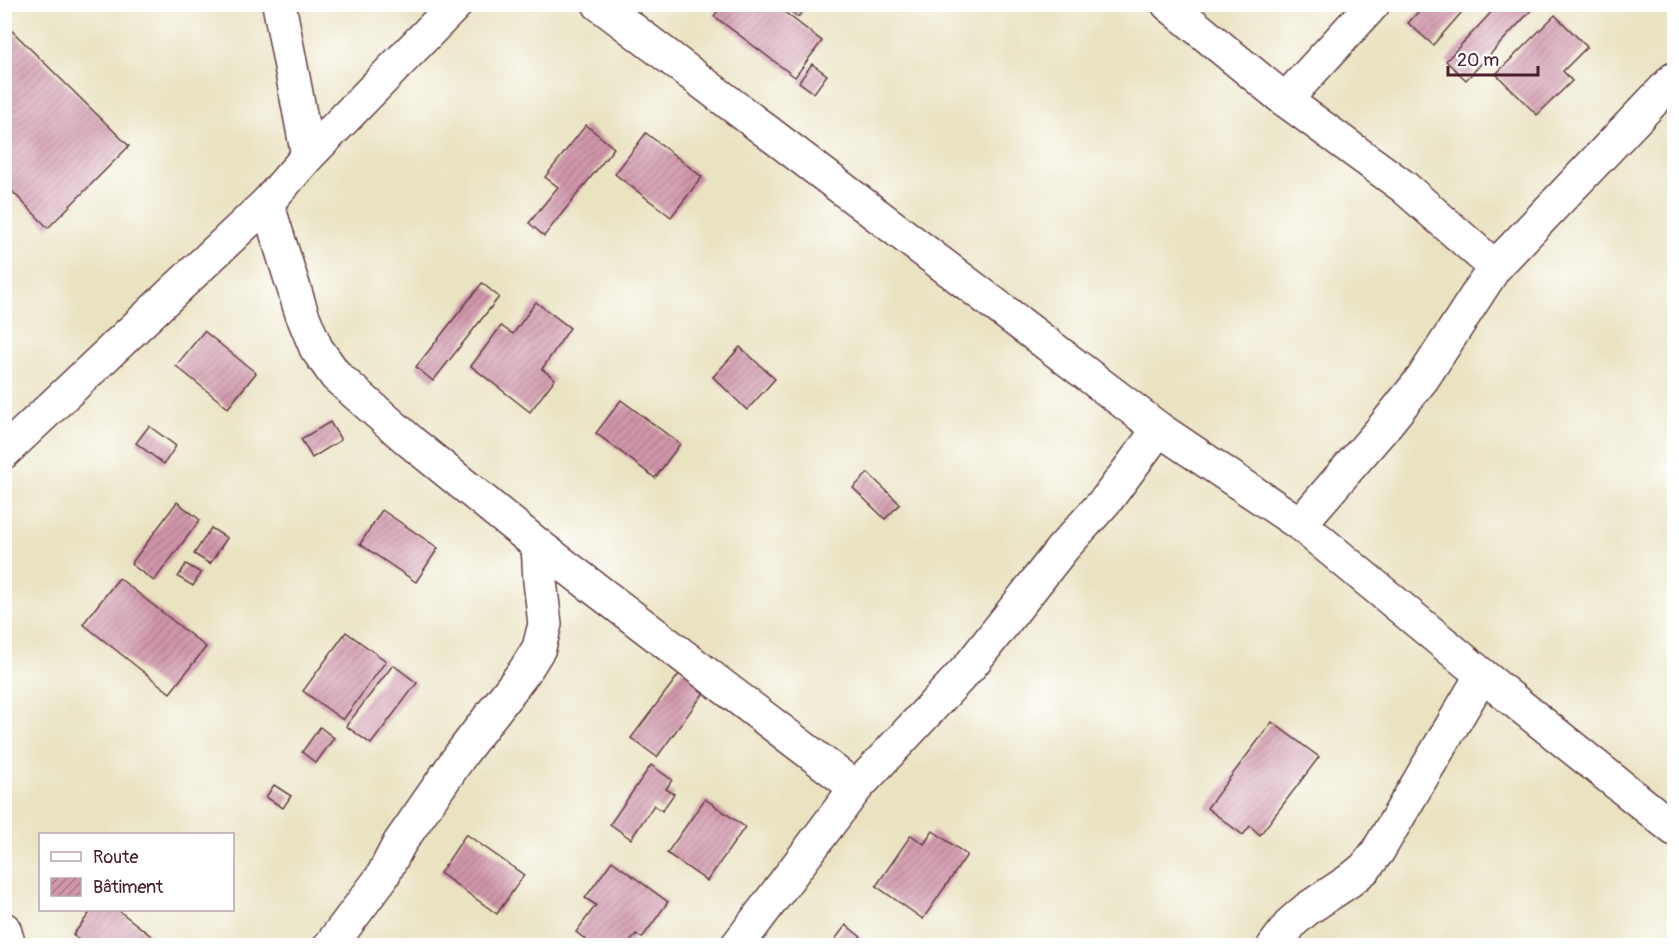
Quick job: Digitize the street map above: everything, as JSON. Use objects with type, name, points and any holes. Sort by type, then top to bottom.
[{"type":"street","points":[[279,4],[308,156]]},
{"type":"street","points":[[4,452],[267,203],[308,156],[456,4]]},
{"type":"street","points":[[599,4],[1159,429],[1300,524],[1482,675],[1674,829]]},
{"type":"street","points":[[1168,4],[1285,100],[1404,187],[1495,267]]},
{"type":"street","points":[[1285,100],[1373,4]]},
{"type":"street","points":[[1300,524],[1423,378],[1495,267],[1674,80]]},
{"type":"street","points":[[267,203],[316,348],[336,376],[411,442],[538,545],[856,788]]},
{"type":"street","points":[[737,945],[856,788],[970,666],[1062,549],[1108,498],[1159,429]]},
{"type":"street","points":[[330,945],[382,877],[399,844],[539,648],[545,624],[538,545]]},
{"type":"street","points":[[1274,945],[1292,922],[1307,909],[1365,868],[1378,851],[1482,675]]},
{"type":"street","points":[[4,929],[9,945]]},
{"type":"building","points":[[723,4],[774,4],[822,41],[795,77],[714,16]]},
{"type":"building","points":[[1415,4],[1469,4],[1433,45],[1408,23],[1421,9]]},
{"type":"building","points":[[1499,4],[1537,4],[1466,80],[1446,61]]},
{"type":"building","points":[[782,5],[808,5],[798,17]]},
{"type":"building","points":[[1555,15],[1587,47],[1563,71],[1572,81],[1537,115],[1496,74]]},
{"type":"building","points":[[5,24],[129,146],[48,228],[5,184]]},
{"type":"building","points":[[812,64],[827,75],[814,93],[799,82]]},
{"type":"building","points":[[586,125],[614,148],[544,236],[529,223],[558,187],[545,177]]},
{"type":"building","points":[[646,133],[702,177],[671,217],[615,174]]},
{"type":"building","points":[[482,283],[499,297],[433,381],[416,367]]},
{"type":"building","points":[[536,302],[570,328],[542,369],[555,379],[530,412],[471,366],[501,326],[513,334]]},
{"type":"building","points":[[204,331],[256,373],[228,408],[176,366]]},
{"type":"building","points":[[740,347],[775,379],[747,410],[713,377]]},
{"type":"building","points":[[621,400],[680,444],[655,478],[596,433]]},
{"type":"building","points":[[330,422],[341,440],[312,458],[301,439]]},
{"type":"building","points":[[149,426],[176,446],[164,464],[136,443]]},
{"type":"building","points":[[868,473],[900,504],[885,519],[853,488]]},
{"type":"building","points":[[177,502],[200,520],[154,581],[131,564]]},
{"type":"building","points":[[382,510],[438,548],[416,582],[360,544]]},
{"type":"building","points":[[211,528],[227,538],[210,564],[194,554]]},
{"type":"building","points":[[186,564],[201,573],[193,586],[178,577]]},
{"type":"building","points":[[119,578],[206,647],[170,693],[83,624]]},
{"type":"building","points":[[346,632],[386,661],[343,720],[303,691]]},
{"type":"building","points":[[393,665],[417,683],[371,744],[346,726]]},
{"type":"building","points":[[683,669],[708,687],[657,757],[631,738]]},
{"type":"building","points":[[1272,722],[1319,757],[1260,835],[1250,826],[1243,835],[1207,808]]},
{"type":"building","points":[[320,727],[334,738],[316,763],[302,752]]},
{"type":"building","points":[[651,765],[672,780],[666,789],[674,794],[662,811],[654,805],[631,839],[610,824]]},
{"type":"building","points":[[274,785],[291,796],[283,808],[266,797]]},
{"type":"building","points":[[705,799],[745,827],[707,881],[667,853]]},
{"type":"building","points":[[933,831],[967,855],[923,919],[876,886],[911,835],[924,844]]},
{"type":"building","points":[[466,834],[524,875],[497,914],[440,873]]},
{"type":"building","points":[[612,861],[668,902],[642,938],[636,934],[627,946],[594,946],[576,932],[596,905],[585,898]]},
{"type":"building","points":[[91,911],[119,911],[164,946],[86,946],[73,935]]},
{"type":"building","points":[[846,925],[872,946],[830,946]]}]
